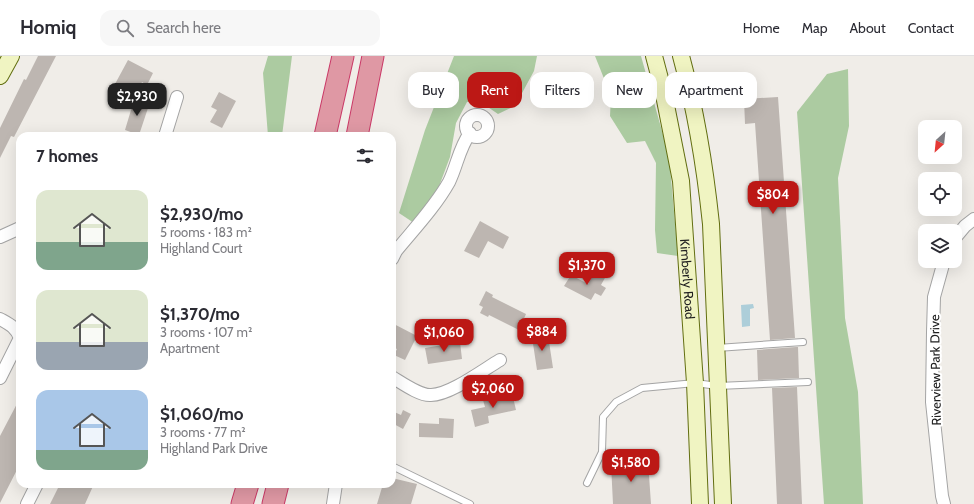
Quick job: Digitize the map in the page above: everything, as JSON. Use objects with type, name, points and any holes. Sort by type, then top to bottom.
[{"type":"highway","points":[[326,132],[343,56]]},
{"type":"highway","points":[[358,132],[373,56]]},
{"type":"highway","points":[[242,504],[247,488]]},
{"type":"highway","points":[[274,504],[277,488]]},
{"type":"main road","points":[[0,76],[10,56]]},
{"type":"main road","name":"Kimberly Road","points":[[654,56],[663,90],[681,181],[695,384],[700,504]]},
{"type":"main road","name":"Kimberly Road","points":[[681,56],[697,124],[706,179],[711,224],[723,504]]},
{"type":"street","points":[[166,132],[177,97]]},
{"type":"street","points":[[396,252],[436,202],[449,181],[461,147],[470,133]]},
{"type":"street","points":[[962,230],[974,219]]},
{"type":"street","points":[[0,237],[16,230]]},
{"type":"street","name":"Riverview Park Drive","points":[[942,268],[934,297],[932,402],[944,504]]},
{"type":"street","points":[[0,319],[13,326],[16,330]]},
{"type":"street","points":[[0,378],[16,346]]},
{"type":"street","points":[[396,380],[421,394],[431,396],[461,385],[500,360]]},
{"type":"street","points":[[27,504],[35,488]]},
{"type":"street","points":[[333,504],[335,488]]},
{"type":"lane","points":[[717,348],[804,342]]},
{"type":"lane","points":[[587,483],[602,452],[603,417],[616,402],[642,388],[695,384],[718,386],[808,382]]},
{"type":"lane","points":[[396,468],[470,504]]},
{"type":"green space","points":[[268,56],[292,56],[282,132],[268,132],[263,73]]},
{"type":"green space","points":[[454,56],[537,56],[534,71],[530,72],[530,78],[522,93],[522,72],[467,72],[467,102],[456,123],[450,157],[438,189],[414,223],[399,213],[425,130],[434,108],[459,108],[459,72],[448,72]]},
{"type":"green space","points":[[595,56],[641,56],[645,72],[602,72],[602,74]]},
{"type":"green space","points":[[848,69],[849,126],[838,178],[845,318],[858,392],[863,504],[824,504],[797,112],[827,74]]},
{"type":"green space","points":[[489,108],[511,108],[498,114]]},
{"type":"green space","points":[[610,108],[656,108],[669,156],[678,256],[657,253],[655,230],[656,163],[645,141],[627,143],[610,116]]},
{"type":"water","points":[[753,304],[754,308],[750,309],[750,326],[742,327],[741,305]]},
{"type":"building","points":[[38,56],[56,56],[14,137],[11,136],[0,158],[0,128],[24,79],[26,80]]},
{"type":"building","points":[[128,60],[153,73],[147,85],[142,82],[136,95],[115,84]]},
{"type":"building","points":[[219,92],[236,101],[222,128],[210,122],[217,110],[211,107]]},
{"type":"building","points":[[778,97],[795,338],[770,340],[755,123],[745,124],[744,108],[757,108],[757,98]]},
{"type":"building","points":[[134,100],[149,105],[140,132],[131,132],[125,130]]},
{"type":"building","points":[[480,221],[509,237],[503,249],[488,241],[479,258],[464,251]]},
{"type":"building","points":[[596,270],[606,276],[601,285],[606,288],[601,296],[595,293],[591,300],[564,286],[571,275],[588,284]]},
{"type":"building","points":[[486,291],[493,295],[492,297],[526,314],[519,330],[489,315],[488,317],[480,313],[483,307],[479,305]]},
{"type":"building","points":[[396,325],[417,336],[405,360],[396,356]]},
{"type":"building","points":[[548,335],[553,368],[537,370],[532,337]]},
{"type":"building","points":[[460,342],[462,359],[428,364],[425,348]]},
{"type":"building","points":[[798,347],[799,378],[758,380],[757,350]]},
{"type":"building","points":[[797,387],[802,504],[777,504],[772,388]]},
{"type":"building","points":[[512,393],[516,410],[488,416],[489,423],[475,427],[471,410],[485,407],[483,400]]},
{"type":"building","points":[[16,406],[16,472],[0,503],[0,436]]},
{"type":"building","points":[[403,410],[411,414],[403,429],[396,425],[396,413],[401,415]]},
{"type":"building","points":[[439,418],[454,419],[453,438],[419,437],[419,423],[439,424]]},
{"type":"building","points":[[648,461],[651,504],[613,504],[611,464]]},
{"type":"building","points":[[396,479],[417,484],[411,504],[377,504],[382,488],[396,488]]},
{"type":"building","points":[[58,488],[92,488],[85,504],[50,504]]}]
